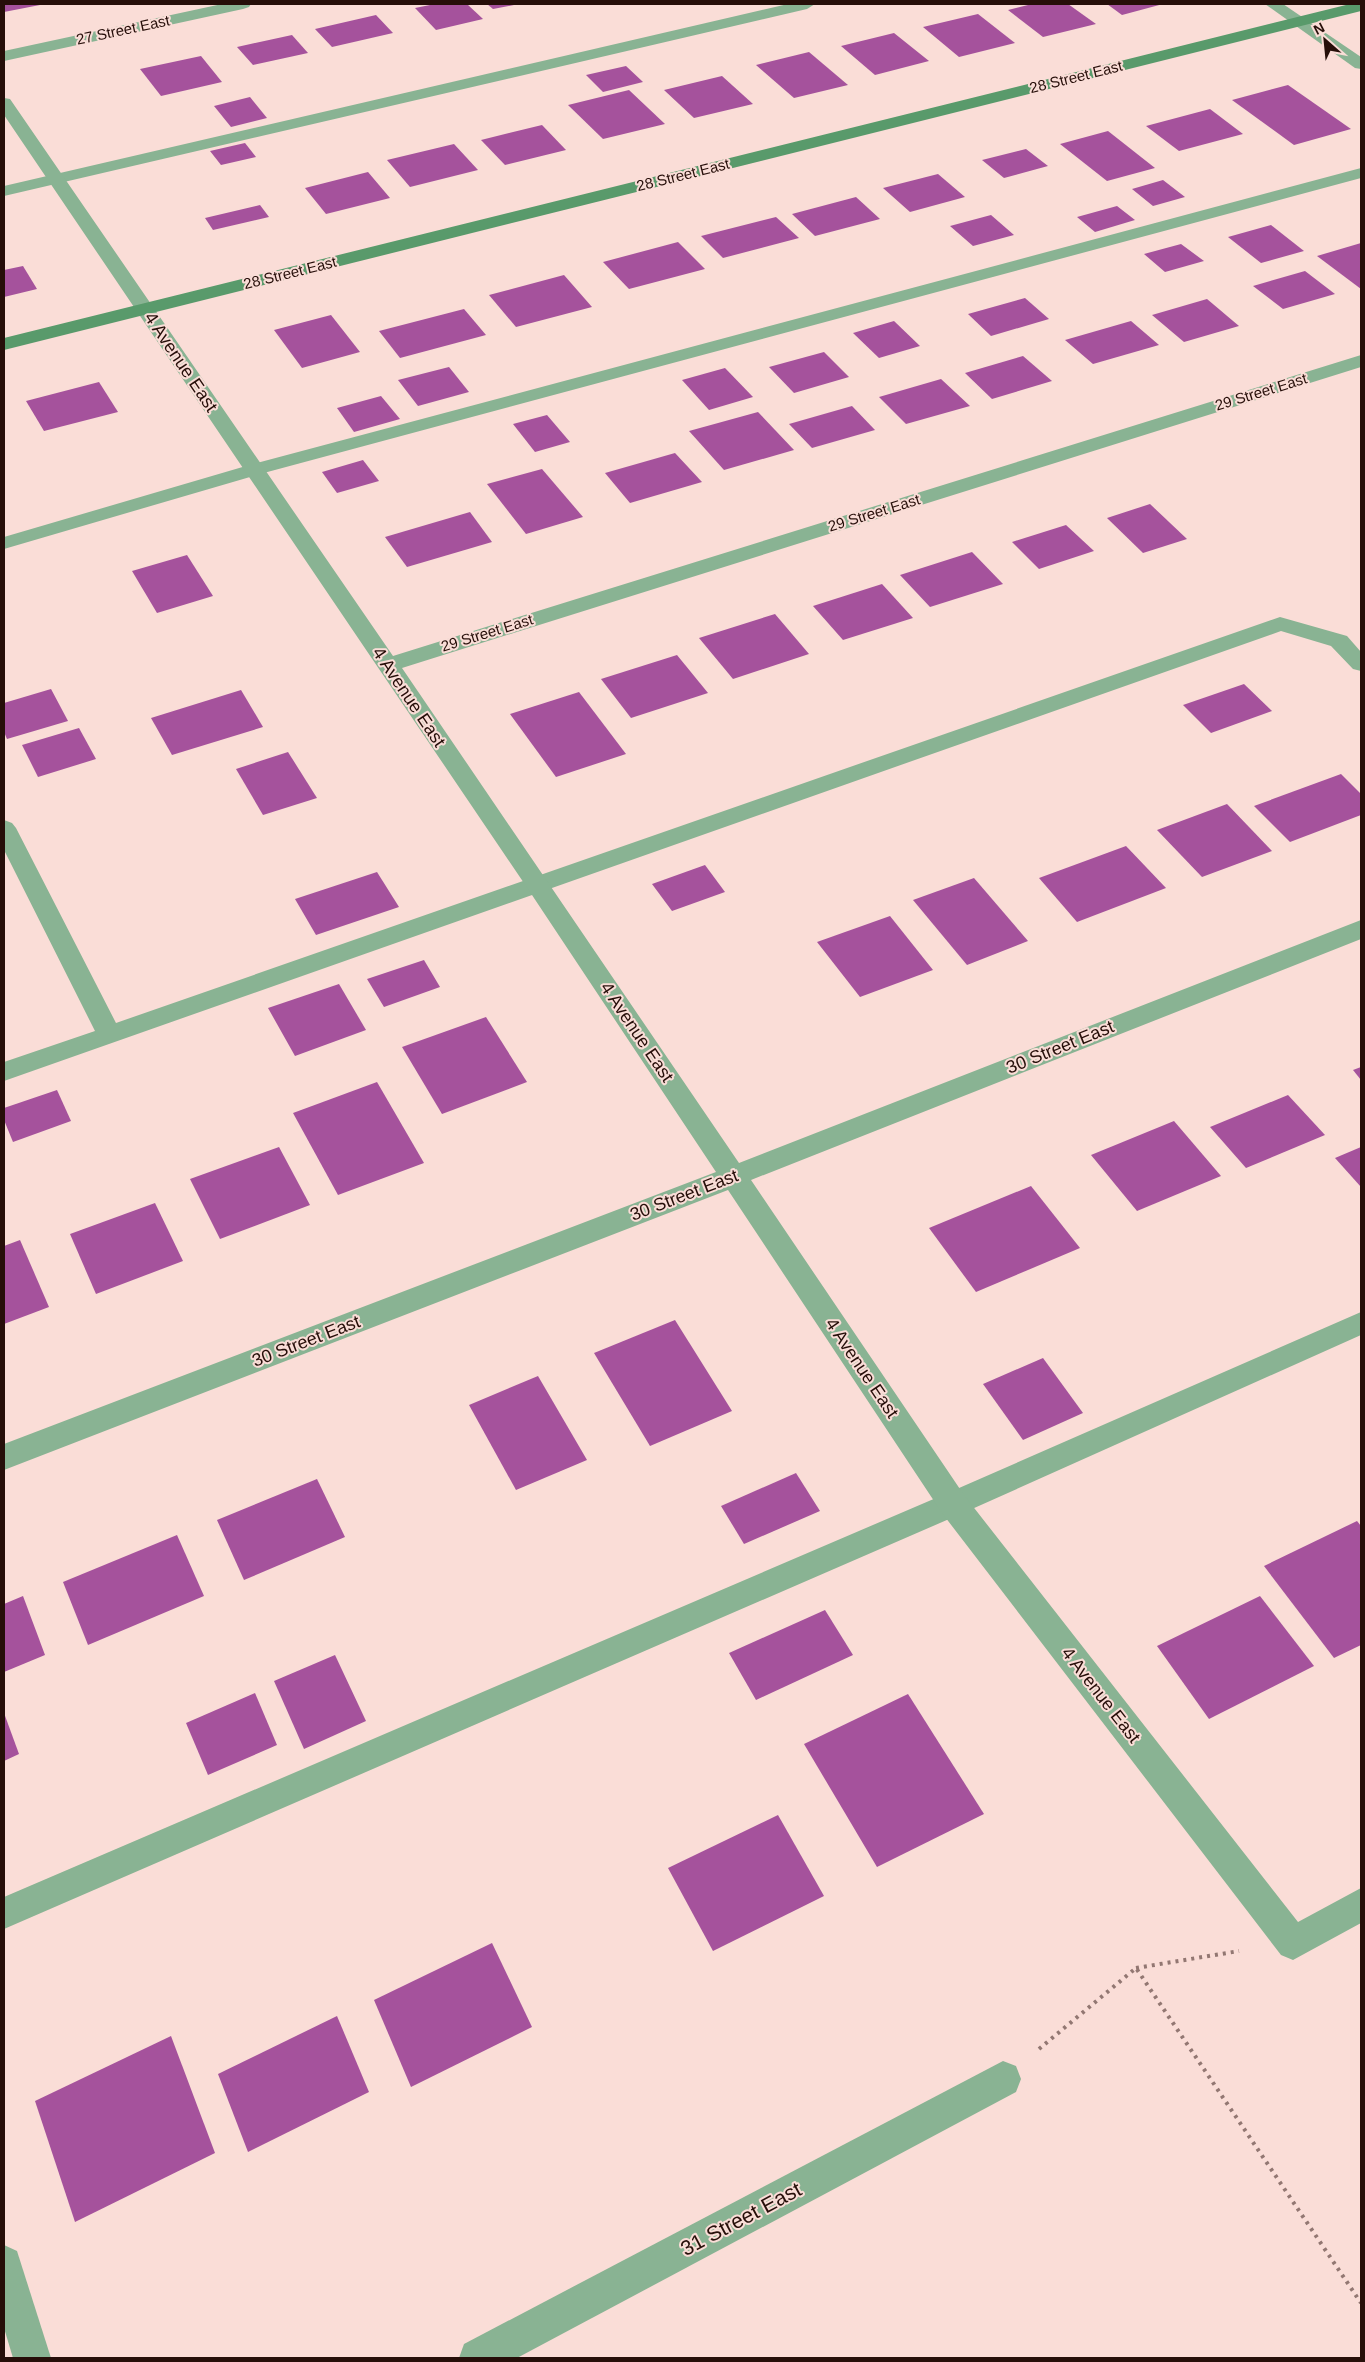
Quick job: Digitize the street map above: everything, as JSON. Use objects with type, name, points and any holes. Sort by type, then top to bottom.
[{"type":"street","name":"27 Street East","points":[[4,56],[243,4]]},
{"type":"street","points":[[1273,4],[1361,64]]},
{"type":"street","name":"28 Street East","points":[[4,344],[1361,6]]},
{"type":"street","name":"4 Avenue East","points":[[4,104],[539,886],[953,1504],[1293,1942]]},
{"type":"street","name":"29 Street East","points":[[387,665],[1361,361]]},
{"type":"street","name":"30 Street East","points":[[4,1457],[734,1176],[1361,929]]},
{"type":"street","points":[[1293,1942],[1361,1905]]},
{"type":"street","name":"31 Street East","points":[[478,2358],[1003,2079]]},
{"type":"street","points":[[4,2264],[32,2358]]},
{"type":"lane","points":[[4,191],[807,4]]},
{"type":"lane","points":[[4,543],[253,470],[1361,173]]},
{"type":"lane","points":[[4,1072],[539,886],[1280,624],[1339,641],[1361,664]]},
{"type":"lane","points":[[4,828],[110,1036]]},
{"type":"lane","points":[[4,1913],[953,1504],[1361,1323]]},
{"type":"path","points":[[1003,2079],[1136,1968],[1293,1942]]},
{"type":"path","points":[[1136,1968],[1361,2303]]},
{"type":"building","points":[[4,4],[40,4],[40,5],[4,12]]},
{"type":"building","points":[[435,4],[467,4],[483,19],[436,30],[415,8]]},
{"type":"building","points":[[487,4],[514,4],[514,5],[493,9]]},
{"type":"building","points":[[1032,4],[1068,4],[1096,24],[1043,37],[1008,10]]},
{"type":"building","points":[[1107,4],[1163,4],[1122,15]]},
{"type":"building","points":[[978,14],[1015,43],[959,57],[923,27]]},
{"type":"building","points":[[376,15],[393,33],[332,47],[315,29]]},
{"type":"building","points":[[894,33],[929,61],[875,75],[841,46]]},
{"type":"building","points":[[292,35],[308,53],[253,65],[237,47]]},
{"type":"building","points":[[809,52],[848,85],[794,98],[756,65]]},
{"type":"building","points":[[201,56],[222,82],[161,96],[140,69]]},
{"type":"building","points":[[626,66],[643,82],[603,92],[586,75]]},
{"type":"building","points":[[722,76],[753,104],[694,118],[664,90]]},
{"type":"building","points":[[1288,85],[1351,129],[1294,145],[1232,100]]},
{"type":"building","points":[[629,90],[665,124],[603,139],[568,105]]},
{"type":"building","points":[[250,97],[267,118],[231,127],[214,106]]},
{"type":"building","points":[[1210,109],[1243,134],[1179,151],[1146,126]]},
{"type":"building","points":[[542,125],[566,150],[505,165],[481,140]]},
{"type":"building","points":[[1108,131],[1155,168],[1107,181],[1060,144]]},
{"type":"building","points":[[245,143],[256,157],[221,165],[210,151]]},
{"type":"building","points":[[454,144],[478,170],[410,187],[387,160]]},
{"type":"building","points":[[1026,149],[1048,166],[1004,178],[982,160]]},
{"type":"building","points":[[368,172],[390,198],[326,214],[305,188]]},
{"type":"building","points":[[938,174],[965,197],[910,212],[883,188]]},
{"type":"building","points":[[1163,180],[1185,197],[1153,206],[1132,189]]},
{"type":"building","points":[[856,197],[880,219],[815,236],[792,214]]},
{"type":"building","points":[[260,205],[269,217],[213,230],[205,218]]},
{"type":"building","points":[[1117,206],[1135,220],[1095,232],[1077,217]]},
{"type":"building","points":[[991,215],[1014,235],[973,246],[950,226]]},
{"type":"building","points":[[776,217],[799,238],[723,258],[701,236]]},
{"type":"building","points":[[1271,225],[1304,251],[1261,263],[1228,237]]},
{"type":"building","points":[[678,242],[705,269],[629,289],[603,262]]},
{"type":"building","points":[[1361,243],[1361,289],[1317,256]]},
{"type":"building","points":[[1181,244],[1204,261],[1165,272],[1144,254]]},
{"type":"building","points":[[23,266],[37,289],[4,297],[4,270]]},
{"type":"building","points":[[1305,271],[1335,294],[1283,309],[1253,286]]},
{"type":"building","points":[[564,275],[592,307],[516,327],[489,295]]},
{"type":"building","points":[[1025,298],[1049,319],[991,336],[968,314]]},
{"type":"building","points":[[1207,299],[1239,326],[1184,342],[1152,315]]},
{"type":"building","points":[[464,309],[486,335],[400,358],[379,331]]},
{"type":"building","points":[[331,315],[360,352],[302,368],[274,330]]},
{"type":"building","points":[[894,321],[920,346],[879,358],[853,333]]},
{"type":"building","points":[[1131,321],[1159,345],[1093,364],[1065,340]]},
{"type":"building","points":[[824,352],[849,377],[794,393],[769,367]]},
{"type":"building","points":[[1023,356],[1052,381],[992,399],[965,373]]},
{"type":"building","points":[[449,367],[469,392],[418,406],[398,380]]},
{"type":"building","points":[[725,368],[753,397],[709,410],[682,380]]},
{"type":"building","points":[[941,379],[970,406],[906,424],[879,397]]},
{"type":"building","points":[[99,382],[118,412],[44,431],[26,401]]},
{"type":"building","points":[[381,396],[400,419],[354,432],[337,408]]},
{"type":"building","points":[[852,406],[875,430],[812,448],[789,424]]},
{"type":"building","points":[[758,412],[794,450],[724,470],[689,431]]},
{"type":"building","points":[[547,415],[570,442],[535,452],[513,424]]},
{"type":"building","points":[[675,453],[702,482],[630,503],[605,473]]},
{"type":"building","points":[[363,460],[379,481],[337,493],[322,472]]},
{"type":"building","points":[[542,469],[583,517],[526,534],[487,484]]},
{"type":"building","points":[[1150,504],[1187,539],[1143,553],[1107,518]]},
{"type":"building","points":[[470,512],[492,542],[407,567],[385,537]]},
{"type":"building","points":[[1066,525],[1094,551],[1039,569],[1012,542]]},
{"type":"building","points":[[972,552],[1003,584],[930,607],[900,575]]},
{"type":"building","points":[[187,555],[213,596],[157,613],[132,571]]},
{"type":"building","points":[[882,584],[913,618],[843,640],[813,606]]},
{"type":"building","points":[[775,614],[809,654],[733,679],[699,638]]},
{"type":"building","points":[[677,655],[708,693],[631,718],[601,679]]},
{"type":"building","points":[[1244,684],[1272,711],[1211,733],[1183,705]]},
{"type":"building","points":[[51,689],[68,721],[7,739],[4,732],[4,703]]},
{"type":"building","points":[[241,690],[263,727],[172,755],[151,718]]},
{"type":"building","points":[[579,692],[626,754],[556,777],[510,714]]},
{"type":"building","points":[[79,728],[96,759],[38,777],[22,745]]},
{"type":"building","points":[[288,752],[317,798],[263,815],[236,769]]},
{"type":"building","points":[[1341,774],[1361,794],[1361,815],[1290,842],[1254,806]]},
{"type":"building","points":[[1227,804],[1272,851],[1202,877],[1157,830]]},
{"type":"building","points":[[1126,846],[1166,888],[1077,922],[1039,878]]},
{"type":"building","points":[[705,865],[725,892],[672,911],[652,884]]},
{"type":"building","points":[[377,872],[399,907],[316,935],[295,899]]},
{"type":"building","points":[[974,878],[1028,941],[967,965],[913,900]]},
{"type":"building","points":[[890,916],[933,970],[860,997],[817,942]]},
{"type":"building","points":[[424,960],[440,987],[384,1007],[367,979]]},
{"type":"building","points":[[339,984],[366,1030],[295,1056],[268,1008]]},
{"type":"building","points":[[486,1017],[527,1082],[442,1114],[402,1047]]},
{"type":"building","points":[[1361,1067],[1361,1080],[1353,1070]]},
{"type":"building","points":[[377,1082],[424,1163],[338,1195],[293,1113]]},
{"type":"building","points":[[57,1090],[71,1121],[13,1142],[4,1120],[4,1108]]},
{"type":"building","points":[[1288,1095],[1325,1135],[1246,1168],[1210,1127]]},
{"type":"building","points":[[1174,1121],[1221,1176],[1137,1211],[1091,1155]]},
{"type":"building","points":[[279,1147],[310,1205],[220,1239],[190,1179]]},
{"type":"building","points":[[1361,1147],[1361,1187],[1335,1158]]},
{"type":"building","points":[[1031,1186],[1080,1248],[976,1292],[929,1228]]},
{"type":"building","points":[[155,1203],[183,1261],[96,1294],[70,1234]]},
{"type":"building","points":[[20,1240],[49,1307],[4,1324],[4,1246]]},
{"type":"building","points":[[675,1320],[732,1411],[650,1446],[594,1353]]},
{"type":"building","points":[[1043,1358],[1083,1413],[1023,1440],[983,1384]]},
{"type":"building","points":[[538,1376],[587,1460],[516,1490],[469,1405]]},
{"type":"building","points":[[796,1473],[820,1511],[744,1544],[721,1506]]},
{"type":"building","points":[[317,1479],[345,1537],[244,1580],[217,1520]]},
{"type":"building","points":[[1357,1521],[1361,1526],[1361,1645],[1334,1658],[1264,1566]]},
{"type":"building","points":[[177,1535],[204,1596],[88,1645],[63,1582]]},
{"type":"building","points":[[23,1596],[45,1655],[4,1672],[4,1604]]},
{"type":"building","points":[[1260,1596],[1314,1666],[1209,1719],[1157,1646]]},
{"type":"building","points":[[825,1610],[853,1655],[756,1700],[729,1653]]},
{"type":"building","points":[[335,1655],[366,1721],[304,1749],[274,1681]]},
{"type":"building","points":[[255,1693],[277,1745],[208,1775],[186,1723]]},
{"type":"building","points":[[908,1694],[984,1814],[877,1867],[804,1744]]},
{"type":"building","points":[[4,1713],[19,1754],[4,1761]]},
{"type":"building","points":[[778,1815],[824,1896],[713,1951],[668,1868]]},
{"type":"building","points":[[492,1943],[532,2027],[411,2087],[374,2000]]},
{"type":"building","points":[[337,2016],[369,2092],[248,2152],[218,2074]]},
{"type":"building","points":[[171,2036],[215,2153],[75,2222],[35,2101]]}]
